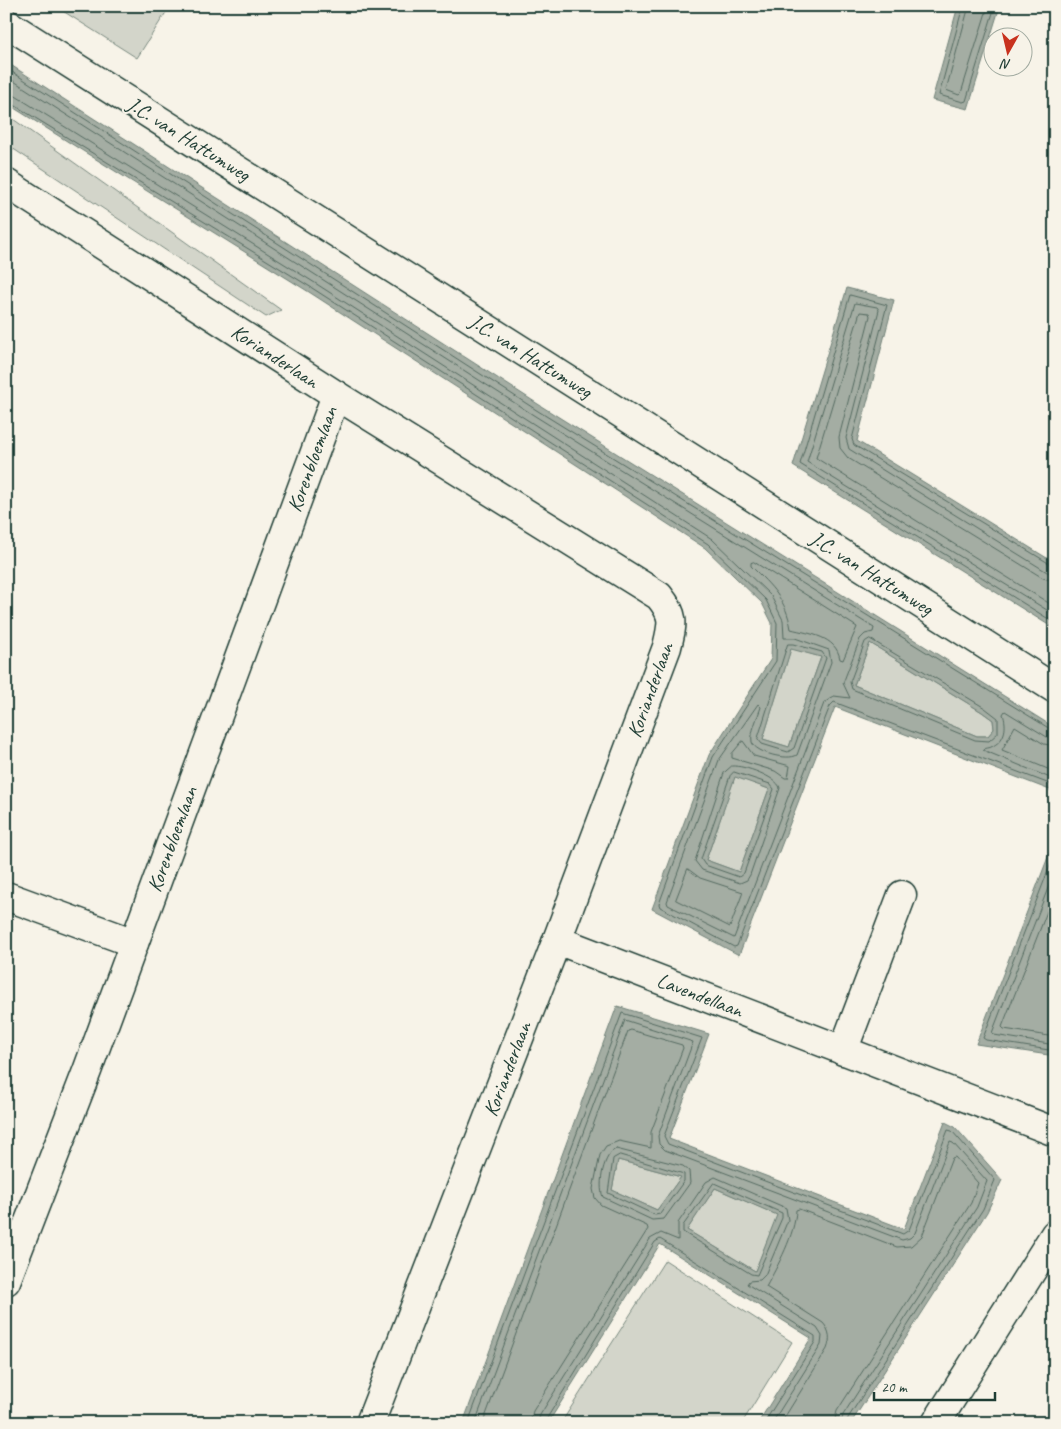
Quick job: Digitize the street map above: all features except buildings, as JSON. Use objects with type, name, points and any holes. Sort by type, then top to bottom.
[{"type":"street","name":"J.C. van Hattumweg","points":[[6,23],[1055,689]]},
{"type":"street","name":"Korianderlaan","points":[[6,183],[336,395],[659,596],[671,611],[671,629],[667,647],[557,940],[370,1423]]},
{"type":"street","name":"Korenbloemlaan","points":[[6,1281],[134,943],[336,395]]},
{"type":"street","points":[[843,1051],[902,895]]},
{"type":"street","points":[[6,896],[134,943]]},
{"type":"street","name":"Lavendellaan","points":[[557,940],[1055,1132]]},
{"type":"street","points":[[936,1423],[1055,1234]]},
{"type":"shaded area","points":[[55,6],[170,6],[137,58]]},
{"type":"shaded area","points":[[6,114],[281,310],[266,317],[6,144]]},
{"type":"shaded area","points":[[870,643],[982,712],[993,720],[994,729],[988,736],[977,736],[854,685]]},
{"type":"shaded area","points":[[791,648],[821,657],[789,747],[763,739]]},
{"type":"shaded area","points":[[735,776],[769,789],[739,872],[706,860]]},
{"type":"shaded area","points":[[618,1160],[681,1177],[657,1210],[612,1190]]},
{"type":"shaded area","points":[[715,1188],[778,1215],[755,1271],[687,1230]]},
{"type":"shaded area","points":[[665,1260],[792,1342],[742,1423],[561,1423]]},
{"type":"water","points":[[958,6],[1000,6],[993,28],[984,28],[984,58],[968,109],[932,100]]},
{"type":"water","points":[[6,62],[541,406],[1055,728],[1055,792],[835,707],[739,955],[652,909],[709,755],[771,659],[772,623],[762,603],[705,548],[309,292],[6,103]],"holes":[[[870,643],[982,712],[993,720],[994,729],[988,736],[977,736],[854,685]],[[791,649],[821,657],[789,747],[763,739]],[[735,777],[769,789],[739,872],[706,860]]]},
{"type":"water","points":[[847,288],[894,300],[857,441],[1055,563],[1055,629],[793,466]]},
{"type":"water","points":[[1055,839],[1055,1056],[976,1044]]},
{"type":"water","points":[[617,1006],[709,1034],[669,1139],[904,1229],[945,1122],[955,1127],[1002,1180],[987,1212],[851,1423],[758,1423],[811,1338],[660,1244],[548,1423],[463,1423]],"holes":[[[618,1160],[681,1177],[657,1210],[612,1190]],[[715,1188],[777,1215],[755,1271],[687,1230]]]}]
